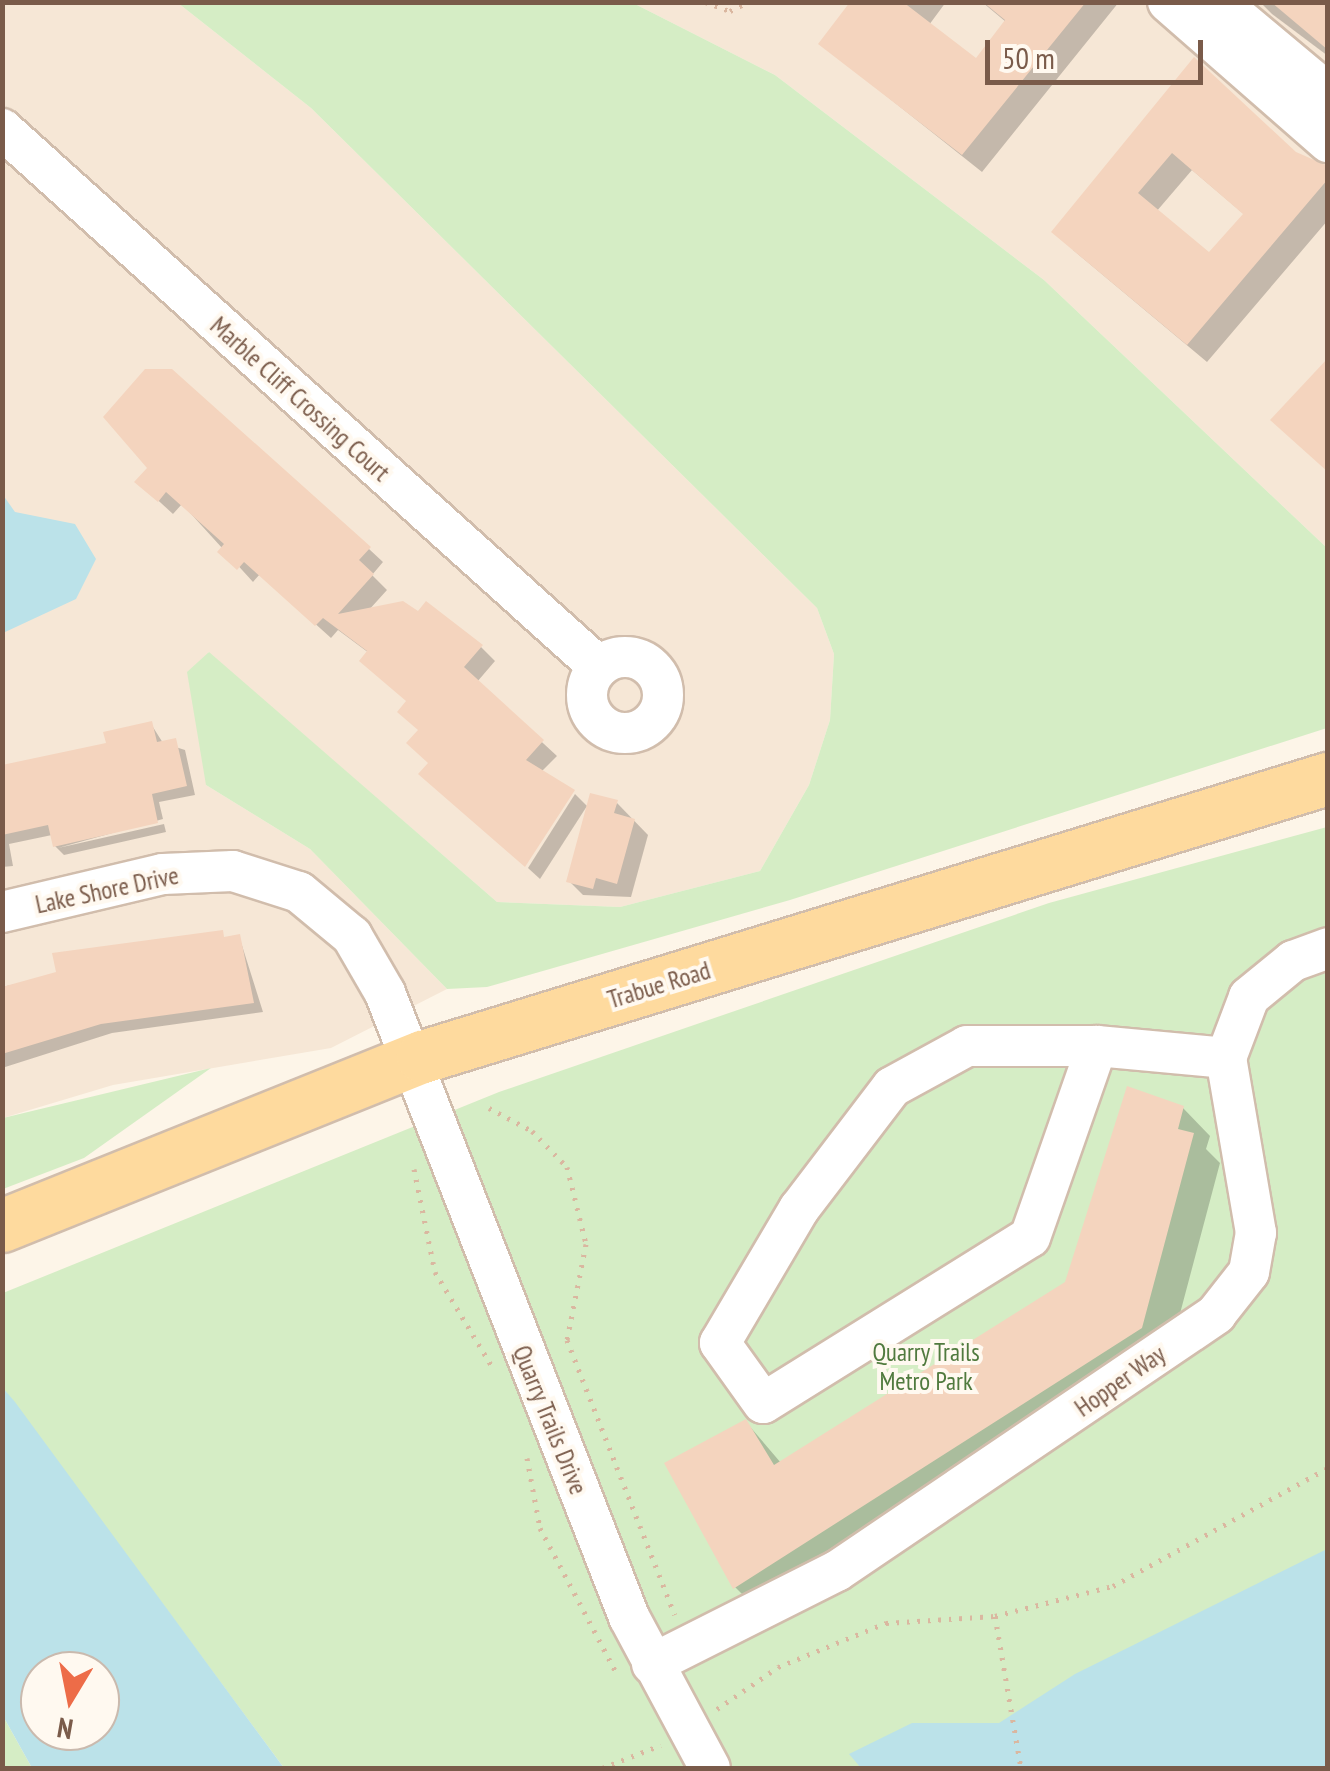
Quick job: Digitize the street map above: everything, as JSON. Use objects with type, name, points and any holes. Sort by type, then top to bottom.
[{"type":"main road","name":"Trabue Road","points":[[2,1226],[411,1062],[1328,780]]},
{"type":"street","points":[[1168,2],[1328,142]]},
{"type":"street","points":[[1220,2],[1328,93]]},
{"type":"street","name":"Marble Cliff Crossing Court","points":[[2,129],[599,667]]},
{"type":"street","name":"Lake Shore Drive","points":[[2,912],[163,874],[232,871],[278,882],[352,936],[411,1062]]},
{"type":"street","points":[[1097,1046],[1030,1237],[763,1404],[720,1344],[799,1208],[892,1086],[967,1046],[1097,1046],[1226,1058],[1249,997],[1294,960],[1328,948]]},
{"type":"street","name":"Hopper Way","points":[[654,1664],[837,1571],[1216,1314],[1249,1272],[1256,1233],[1226,1058]]},
{"type":"street","name":"Quarry Trails Drive","points":[[411,1062],[654,1664],[710,1768]]},
{"type":"path","points":[[705,2],[730,10],[748,2]]},
{"type":"path","points":[[489,1108],[532,1131],[568,1167],[586,1244],[567,1340],[654,1664]]},
{"type":"path","points":[[412,1156],[435,1272],[501,1377]]},
{"type":"path","points":[[526,1452],[540,1528],[654,1664],[710,1714],[834,1640],[886,1623],[995,1616],[1113,1586],[1328,1468]]},
{"type":"path","points":[[995,1616],[1020,1768]]},
{"type":"path","points":[[602,1768],[664,1744],[653,1728]]},
{"type":"shaded area","points":[[3,3],[178,3],[311,108],[817,608],[834,654],[830,720],[809,785],[760,871],[620,907],[497,902],[208,652],[206,785],[310,849],[447,989],[331,1048],[113,1085],[3,1118]]},
{"type":"shaded area","points":[[633,3],[1327,3],[1327,548],[1044,280],[775,75]]},
{"type":"green space","points":[[178,3],[633,3],[775,75],[1044,280],[1327,548],[1327,728],[790,900],[487,987],[447,989],[310,849],[206,785],[187,672],[209,652],[497,902],[620,907],[760,871],[809,785],[830,720],[834,654],[817,608],[311,108]]},
{"type":"green space","name":"Quarry Trails Metro Park","points":[[1327,827],[1327,1768],[284,1768],[3,1388],[3,1293],[499,1092],[1049,903]]},
{"type":"green space","points":[[211,1068],[84,1158],[3,1189],[3,1118]]},
{"type":"green space","points":[[3,1716],[32,1768],[3,1768]]},
{"type":"water","points":[[3,495],[15,512],[75,524],[96,559],[76,599],[3,633]]},
{"type":"water","points":[[3,1388],[284,1768],[32,1768],[23,1751],[120,1751],[120,1651],[20,1651],[20,1746],[3,1716]]},
{"type":"water","points":[[1327,1549],[1327,1768],[861,1768],[849,1754],[912,1723],[999,1723],[1075,1674]]},
{"type":"building","points":[[850,2],[903,2],[976,58],[1005,20],[983,2],[1086,2],[962,155],[818,44]]},
{"type":"building","points":[[1271,2],[1328,2],[1328,50]]},
{"type":"building","points":[[1194,57],[1296,152],[1328,166],[1328,179],[1187,345],[1051,232]],"holes":[[[1172,153],[1243,214],[1209,252],[1138,193]]]},
{"type":"building","points":[[1328,358],[1328,472],[1270,420]]},
{"type":"building","points":[[145,369],[172,369],[371,547],[359,560],[374,574],[338,614],[403,601],[418,611],[426,601],[483,645],[464,667],[544,740],[526,760],[575,790],[525,867],[418,774],[428,763],[406,743],[418,730],[397,712],[406,701],[359,661],[367,651],[323,618],[315,626],[244,562],[237,570],[217,552],[224,544],[166,492],[158,502],[134,482],[147,468],[103,417]]},
{"type":"building","points":[[152,721],[157,742],[176,738],[187,786],[152,794],[158,823],[53,847],[48,825],[2,835],[2,765],[106,743],[103,732]]},
{"type":"building","points":[[590,793],[618,800],[614,813],[635,819],[617,884],[596,878],[593,889],[566,882]]},
{"type":"building","points":[[223,930],[224,937],[240,934],[254,1003],[101,1024],[2,1054],[2,987],[56,972],[52,953]]},
{"type":"building","points":[[1127,1086],[1184,1106],[1178,1129],[1194,1133],[1142,1328],[733,1589],[664,1463],[746,1419],[774,1465],[1065,1282]]}]
